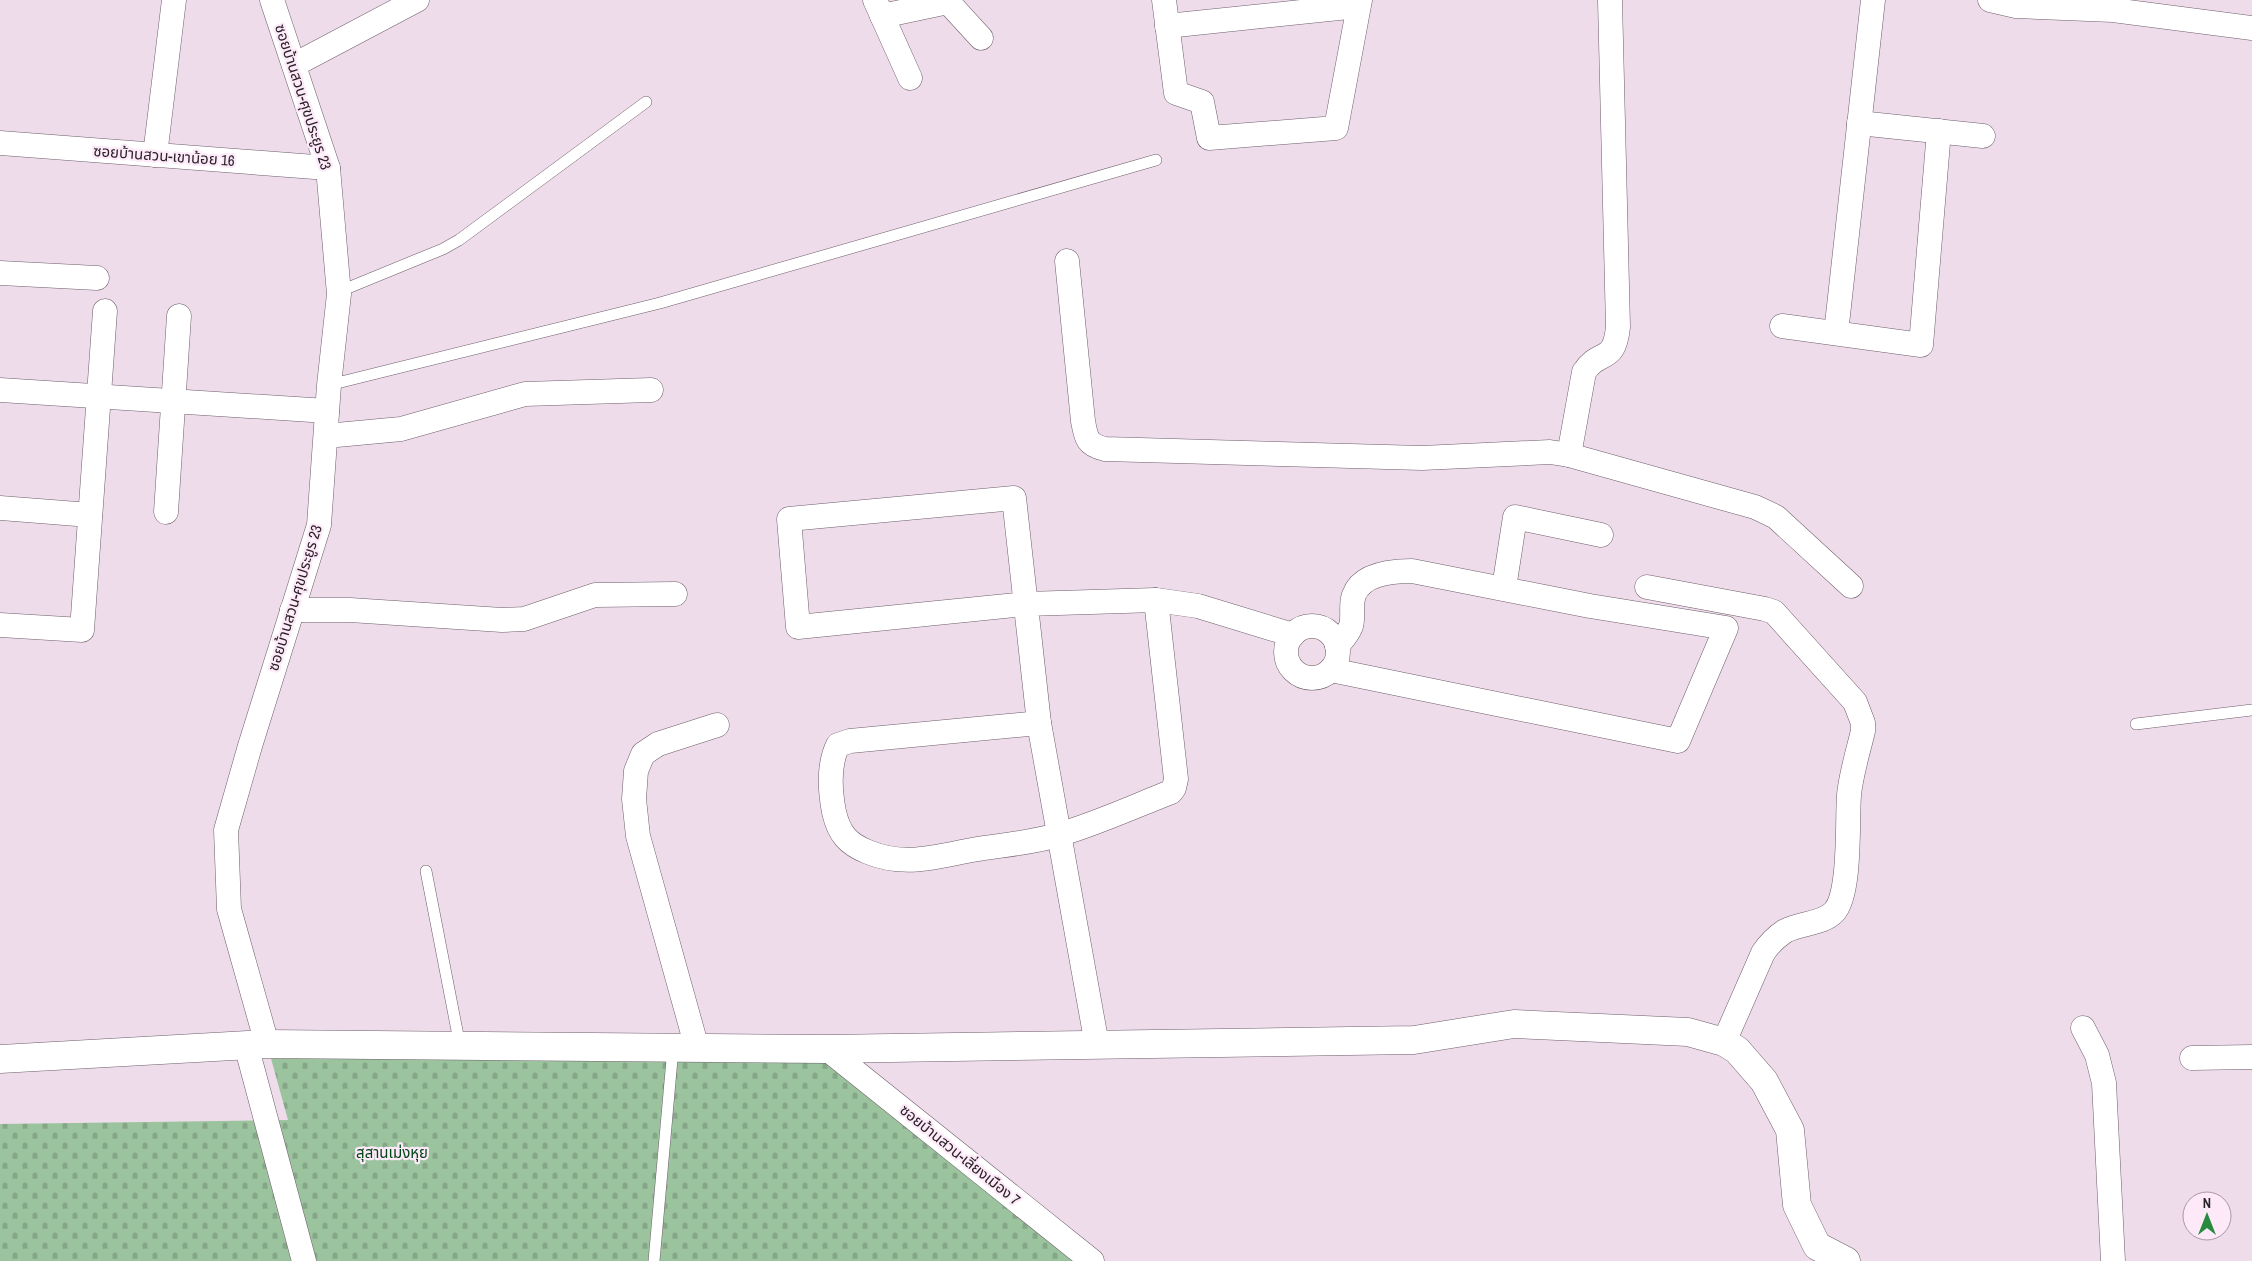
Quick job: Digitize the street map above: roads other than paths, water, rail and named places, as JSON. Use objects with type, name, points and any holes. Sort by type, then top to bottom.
[{"type":"street","points":[[155,155],[174,0]]},
{"type":"street","name":"ซอยบ้านสวน-ศุขประยูร 23","points":[[272,0],[328,168],[338,292],[319,525],[250,746],[226,830],[229,909],[304,1261]]},
{"type":"street","points":[[294,65],[417,0]]},
{"type":"street","points":[[1164,0],[1176,93],[1202,102],[1208,138],[1336,128],[1359,3],[1168,26]]},
{"type":"street","points":[[1569,455],[1584,372],[1590,363],[1611,352],[1616,343],[1618,327],[1610,0]]},
{"type":"street","points":[[1836,333],[1873,0]]},
{"type":"street","points":[[1990,0],[2016,6],[2113,10],[2148,7],[2252,28]]},
{"type":"street","points":[[910,78],[879,8],[948,2],[981,38]]},
{"type":"street","points":[[1859,123],[1983,136]]},
{"type":"street","points":[[1782,326],[1921,345],[1939,131]]},
{"type":"street","name":"ซอยบ้านสวน-เขาน้อย 16","points":[[0,143],[328,168]]},
{"type":"street","points":[[1067,261],[1083,421],[1086,438],[1090,444],[1096,447],[1105,449],[1422,458],[1464,458],[1528,452],[1569,455],[1755,507],[1776,517],[1851,586]]},
{"type":"street","points":[[0,273],[97,278]]},
{"type":"street","points":[[0,625],[82,630],[105,311]]},
{"type":"street","points":[[166,512],[178,316]]},
{"type":"street","points":[[0,390],[327,411]]},
{"type":"street","points":[[326,436],[401,429],[525,394],[651,390]]},
{"type":"street","points":[[1097,1045],[1040,723],[1026,604],[1014,498],[788,519],[798,627],[1026,604],[1156,600],[1198,606],[1293,635]]},
{"type":"street","points":[[0,508],[90,514]]},
{"type":"street","points":[[1504,588],[1515,517],[1601,535]]},
{"type":"street","points":[[1331,670],[1678,740],[1726,628],[1590,606],[1412,571],[1380,573],[1357,589],[1354,595],[1351,625],[1338,646],[1336,662],[1331,670],[1315,677],[1298,673],[1287,658],[1287,650],[1293,635],[1307,626],[1323,628],[1329,632],[1338,646]]},
{"type":"street","points":[[1647,587],[1774,612],[1854,702],[1863,723],[1863,732],[1849,794],[1844,890],[1836,911],[1829,916],[1785,931],[1772,941],[1763,953],[1724,1042]]},
{"type":"street","points":[[292,610],[350,610],[502,620],[524,619],[595,595],[675,594]]},
{"type":"street","points":[[1040,723],[850,742],[838,745],[834,753],[830,779],[836,820],[844,837],[853,846],[892,860],[907,862],[1060,834],[1171,792],[1176,779],[1156,600]]},
{"type":"street","points":[[685,1048],[638,836],[634,799],[636,772],[643,754],[658,744],[717,725]]},
{"type":"street","points":[[0,1059],[257,1044],[827,1049],[1414,1040],[1514,1024],[1688,1032],[1724,1042],[1737,1050],[1764,1081],[1790,1130],[1797,1205],[1817,1246],[1846,1261]]},
{"type":"street","points":[[2083,1028],[2097,1055],[2104,1083],[2113,1261]]},
{"type":"street","name":"ซอยบ้านสวน-เลี่ยงเมือง 7","points":[[827,1049],[1092,1261]]},
{"type":"street","points":[[2192,1058],[2252,1056]]},
{"type":"lane","points":[[338,292],[443,249],[459,240],[646,102]]},
{"type":"lane","points":[[329,385],[660,303],[1156,160]]},
{"type":"lane","points":[[2136,724],[2252,710]]},
{"type":"lane","points":[[426,871],[460,1046]]},
{"type":"lane","points":[[654,1261],[685,1048]]},
{"type":"park label","name":"สุสานเม่งหุย","points":[[392,1153]]}]
